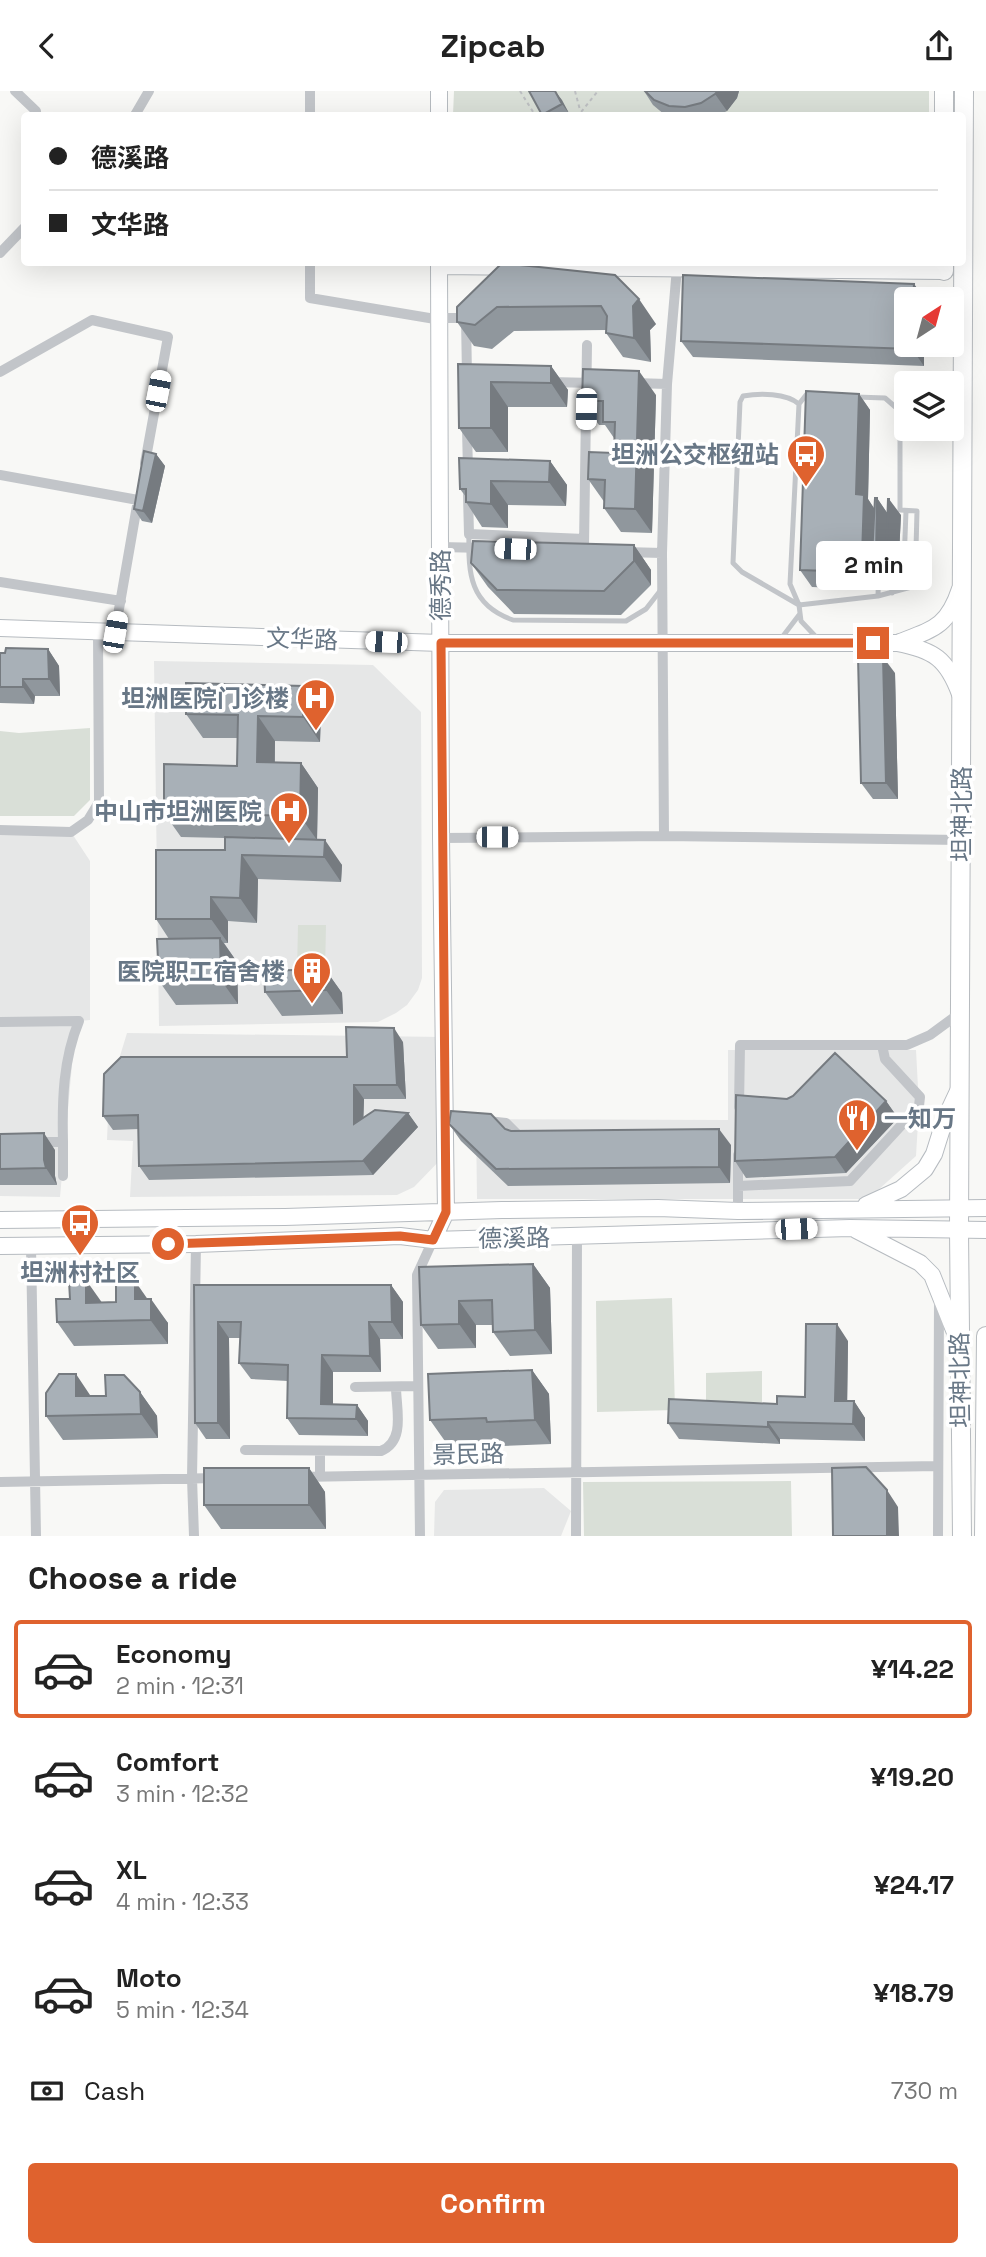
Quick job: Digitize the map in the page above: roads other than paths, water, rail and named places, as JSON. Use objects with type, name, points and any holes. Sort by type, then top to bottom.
[{"type":"main road","points":[[439,91],[439,112]]},
{"type":"main road","points":[[944,91],[944,112]]},
{"type":"main road","name":"坦神北路","points":[[964,91],[964,112]]},
{"type":"main road","name":"德秀路","points":[[433,1240],[446,1212],[452,1119],[441,838],[439,266]]},
{"type":"main road","points":[[558,266],[944,267]]},
{"type":"main road","name":"坦神北路","points":[[961,1536],[959,1230],[963,266]]},
{"type":"main road","points":[[897,643],[940,626],[951,609],[962,582]]},
{"type":"main road","name":"文华路","points":[[0,628],[441,643],[897,643]]},
{"type":"main road","points":[[897,643],[925,649],[943,661],[961,698]]},
{"type":"main road","points":[[850,1209],[889,1196],[925,1169],[934,1154],[945,1119],[961,1084]]},
{"type":"main road","name":"德溪路","points":[[0,1220],[130,1220],[658,1208],[738,1211],[986,1207]]},
{"type":"main road","points":[[850,1227],[920,1263],[932,1275],[960,1344]]},
{"type":"main road","name":"德溪路","points":[[0,1246],[195,1244],[400,1236],[433,1240],[850,1227],[986,1230]]},
{"type":"main road","name":"坦神北路","points":[[984,1536],[986,1336]]},
{"type":"street","points":[[15,91],[36,112]]},
{"type":"street","points":[[137,112],[149,91]]},
{"type":"street","points":[[310,91],[310,112]]},
{"type":"street","points":[[0,253],[21,231]]},
{"type":"street","points":[[310,266],[310,298],[440,319],[466,318],[467,394]]},
{"type":"street","points":[[664,836],[662,553],[667,384],[677,268]]},
{"type":"street","points":[[0,372],[92,320],[169,337],[143,473]]},
{"type":"street","points":[[584,551],[587,345]]},
{"type":"street","points":[[467,380],[480,381]]},
{"type":"street","points":[[533,382],[600,383]]},
{"type":"street","points":[[626,383],[667,384]]},
{"type":"street","points":[[467,422],[469,534],[584,539]]},
{"type":"street","points":[[0,475],[138,500]]},
{"type":"street","points":[[115,632],[141,486]]},
{"type":"street","points":[[440,547],[494,548]]},
{"type":"street","points":[[571,551],[597,551]]},
{"type":"street","points":[[610,552],[662,553]]},
{"type":"street","points":[[0,582],[121,601]]},
{"type":"street","points":[[0,830],[71,832],[88,820],[99,802],[98,632]]},
{"type":"street","points":[[441,838],[664,836],[961,840]]},
{"type":"street","points":[[739,1124],[740,1045],[907,1045],[930,1035],[960,1013]]},
{"type":"street","points":[[0,1022],[79,1021],[68,1057],[63,1087],[63,1176]]},
{"type":"street","points":[[738,1186],[850,1181],[919,1106],[920,1097],[885,1059],[882,1045]]},
{"type":"street","points":[[470,1120],[506,1123],[522,1140],[536,1140]]},
{"type":"street","points":[[25,1142],[63,1142]]},
{"type":"street","points":[[738,1149],[738,1211]]},
{"type":"street","points":[[576,1536],[574,1473],[577,1236]]},
{"type":"street","points":[[420,1536],[417,1275],[433,1240]]},
{"type":"street","points":[[194,1536],[192,1478],[195,1244]]},
{"type":"street","points":[[31,1246],[36,1536]]},
{"type":"street","points":[[938,1536],[939,1290]]},
{"type":"street","points":[[355,1387],[418,1386]]},
{"type":"street","points":[[244,1450],[388,1449],[397,1434],[396,1387]]},
{"type":"street","points":[[320,1451],[320,1477]]},
{"type":"street","name":"景民路","points":[[282,1477],[937,1466]]},
{"type":"street","points":[[0,1482],[230,1478]]},
{"type":"lane","points":[[799,404],[793,398],[760,395],[743,396],[740,402],[733,563],[742,572],[800,605],[878,596],[915,586],[917,511],[892,510]]},
{"type":"lane","points":[[778,643],[799,615],[800,605],[790,584],[799,404],[806,395],[819,395]]},
{"type":"lane","points":[[845,396],[885,398],[900,411],[903,589]]},
{"type":"lane","points":[[469,534],[468,565],[474,588],[495,614],[513,620],[626,621],[646,609],[662,588]]},
{"type":"lane","points":[[878,596],[880,547]]},
{"type":"lane","points":[[892,547],[892,593]]},
{"type":"lane","points":[[799,615],[806,627],[823,643]]},
{"type":"place","name":"坦洲公交枢纽站","points":[[806,488]]},
{"type":"place","name":"坦洲医院门诊楼","points":[[316,732]]},
{"type":"place","name":"中山市坦洲医院","points":[[289,845]]},
{"type":"place","name":"医院职工宿舍楼","points":[[312,1005]]},
{"type":"place","name":"一知万","points":[[857,1152]]},
{"type":"place","name":"坦洲村社区","points":[[80,1257]]}]
